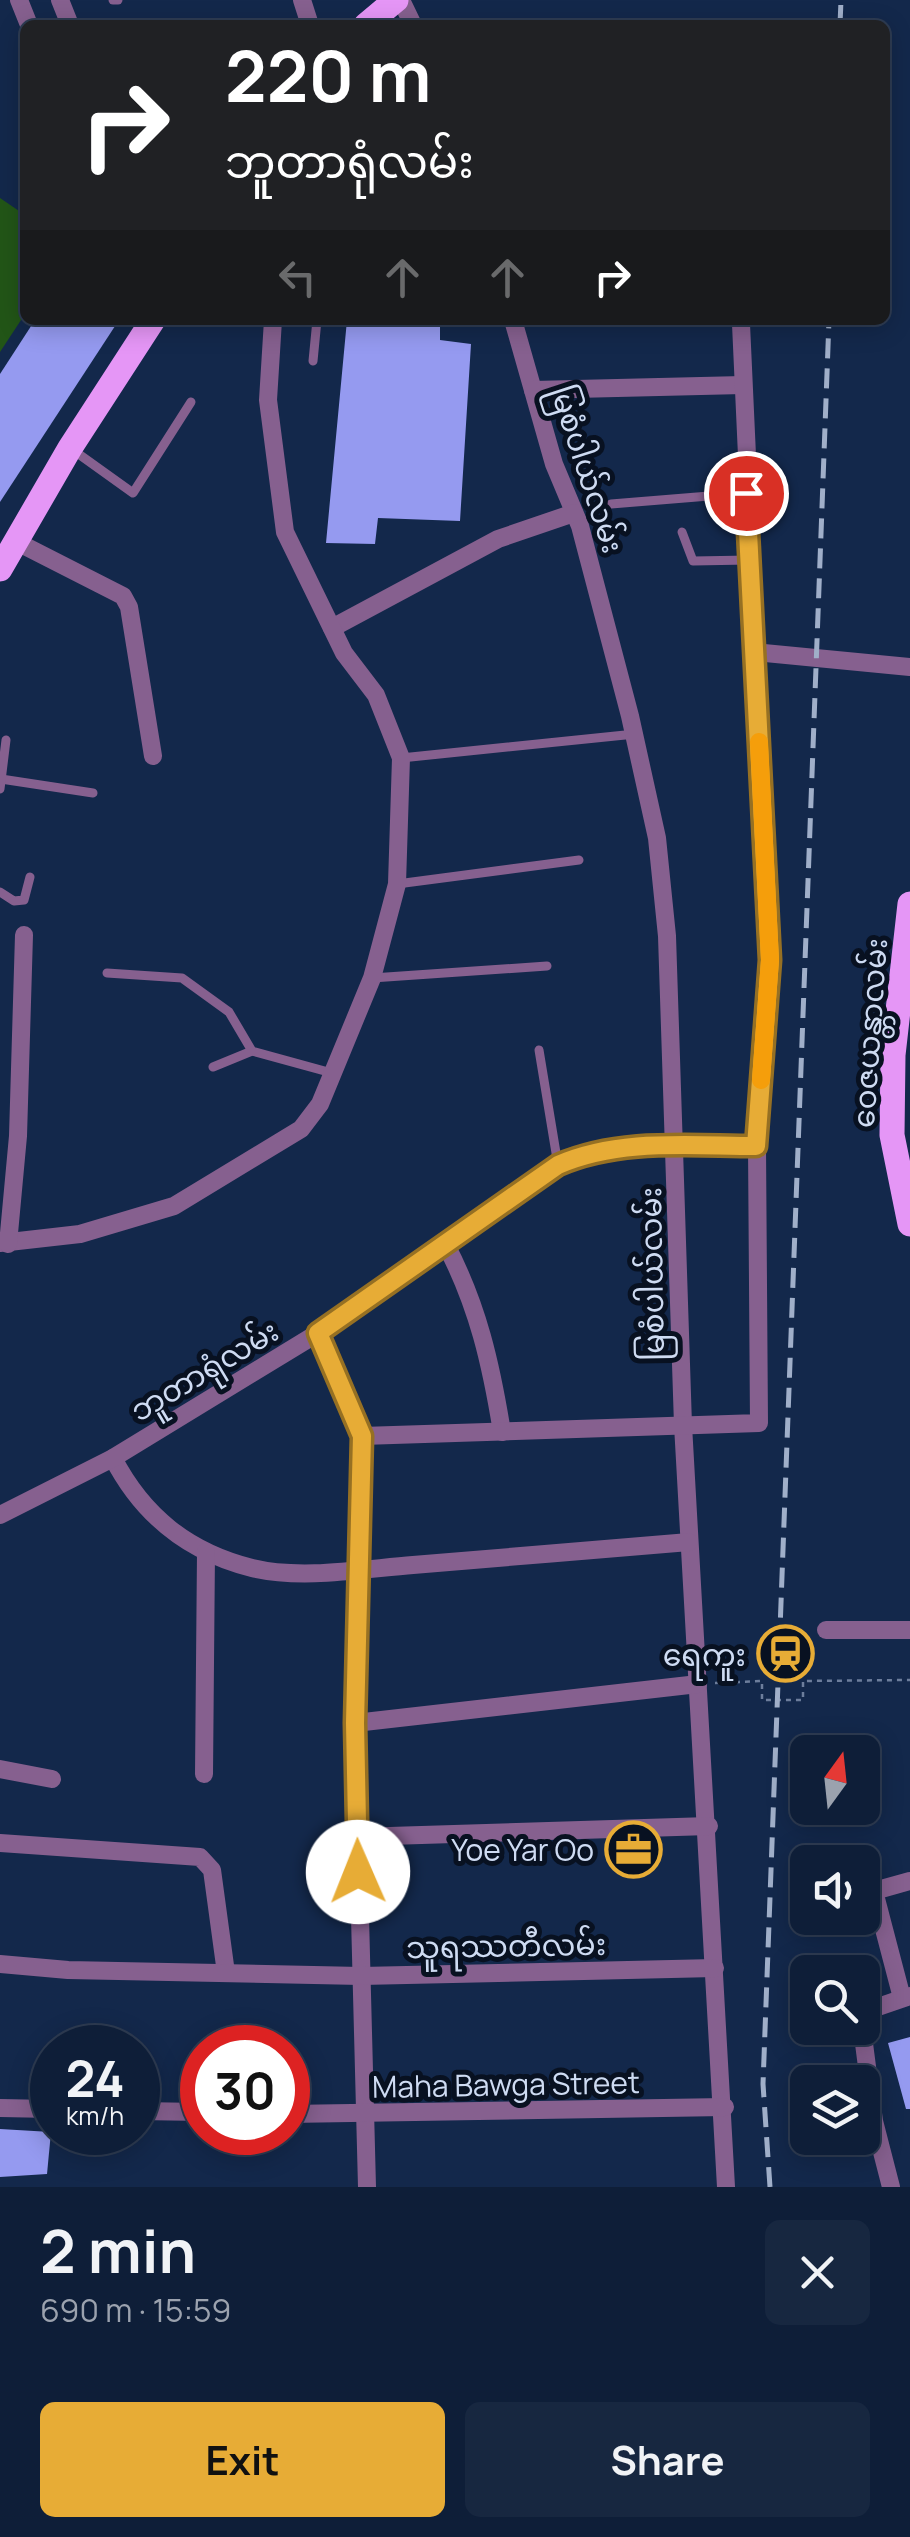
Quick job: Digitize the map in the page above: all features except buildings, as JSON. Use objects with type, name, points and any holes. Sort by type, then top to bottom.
[{"type":"main road","points":[[372,20],[398,0]]},
{"type":"main road","points":[[0,569],[70,448],[150,325]]},
{"type":"main road","name":"ဝေဇယန္တာလမ်း","points":[[910,904],[894,1055],[892,1135],[910,1224]]},
{"type":"street","points":[[24,934],[18,1136],[4,1244],[80,1234],[174,1206],[301,1130],[320,1104],[372,978],[397,884],[401,758],[376,696],[332,628],[285,532],[268,400],[273,325]]},
{"type":"street","name":"မြစံပါယ်လမ်း","points":[[514,325],[574,513],[654,816],[667,936],[683,1425],[725,2107],[726,2187]]},
{"type":"street","points":[[362,1436],[759,1423],[756,1146],[770,960],[741,325]]},
{"type":"street","points":[[533,390],[743,385]]},
{"type":"street","points":[[332,628],[498,540],[574,513]]},
{"type":"street","points":[[15,541],[123,596],[129,607],[153,756]]},
{"type":"street","points":[[754,652],[910,667]]},
{"type":"street","name":"ဘူတာရုံလမ်း","points":[[0,1515],[113,1458],[318,1333],[558,1165],[612,1148],[756,1146]]},
{"type":"street","points":[[446,1245],[470,1291],[488,1348],[502,1432]]},
{"type":"street","points":[[318,1333],[362,1436],[355,1723],[366,2187]]},
{"type":"street","points":[[113,1458],[140,1504],[206,1552],[270,1572],[359,1569],[689,1542]]},
{"type":"street","points":[[204,1774],[206,1552]]},
{"type":"street","points":[[826,1630],[910,1630]]},
{"type":"street","points":[[355,1723],[698,1684]]},
{"type":"street","points":[[0,1769],[52,1779]]},
{"type":"street","points":[[357,1837],[708,1826]]},
{"type":"street","points":[[0,1843],[200,1858],[208,1863],[226,1972]]},
{"type":"street","points":[[880,2006],[906,1997],[874,1891],[910,1881]]},
{"type":"street","name":"သူရဿတီလမ်း","points":[[0,1964],[68,1970],[361,1976],[715,1968]]},
{"type":"street","points":[[864,2045],[874,2121],[891,2187]]},
{"type":"street","name":"Maha Bawga Street","points":[[310,2115],[725,2107]]},
{"type":"street","points":[[0,2108],[30,2109]]},
{"type":"lane","points":[[314,361],[316,325]]},
{"type":"lane","points":[[70,448],[133,493],[191,402]]},
{"type":"lane","points":[[611,504],[746,493]]},
{"type":"lane","points":[[682,532],[694,561],[749,560]]},
{"type":"lane","points":[[401,758],[635,734]]},
{"type":"lane","points":[[0,789],[6,740]]},
{"type":"lane","points":[[1,779],[92,793]]},
{"type":"lane","points":[[397,884],[579,860]]},
{"type":"lane","points":[[0,892],[14,901],[24,900],[30,877]]},
{"type":"lane","points":[[372,978],[547,966]]},
{"type":"lane","points":[[106,973],[182,978],[229,1012],[252,1051]]},
{"type":"lane","points":[[539,1050],[558,1165]]},
{"type":"lane","points":[[213,1067],[252,1051],[334,1074]]},
{"type":"path","points":[[698,1684],[762,1681],[762,1700],[803,1700],[803,1681],[910,1680]]},
{"type":"green space","points":[[0,198],[20,212],[20,322],[0,352]]},
{"type":"railway","points":[[840,20],[841,0]]},
{"type":"railway","points":[[770,2187],[763,2084],[829,325]]},
{"type":"slow traffic","points":[[759,742],[770,960],[761,1080]]},
{"type":"place","name":"ရေကူး","points":[[785,1654]]},
{"type":"place","name":"Yoe Yar Oo","points":[[633,1849]]},
{"type":"route","points":[[358,1872],[355,1723],[362,1436],[318,1333],[558,1165],[579,1156],[612,1148],[756,1146],[770,960],[746,493]]}]
